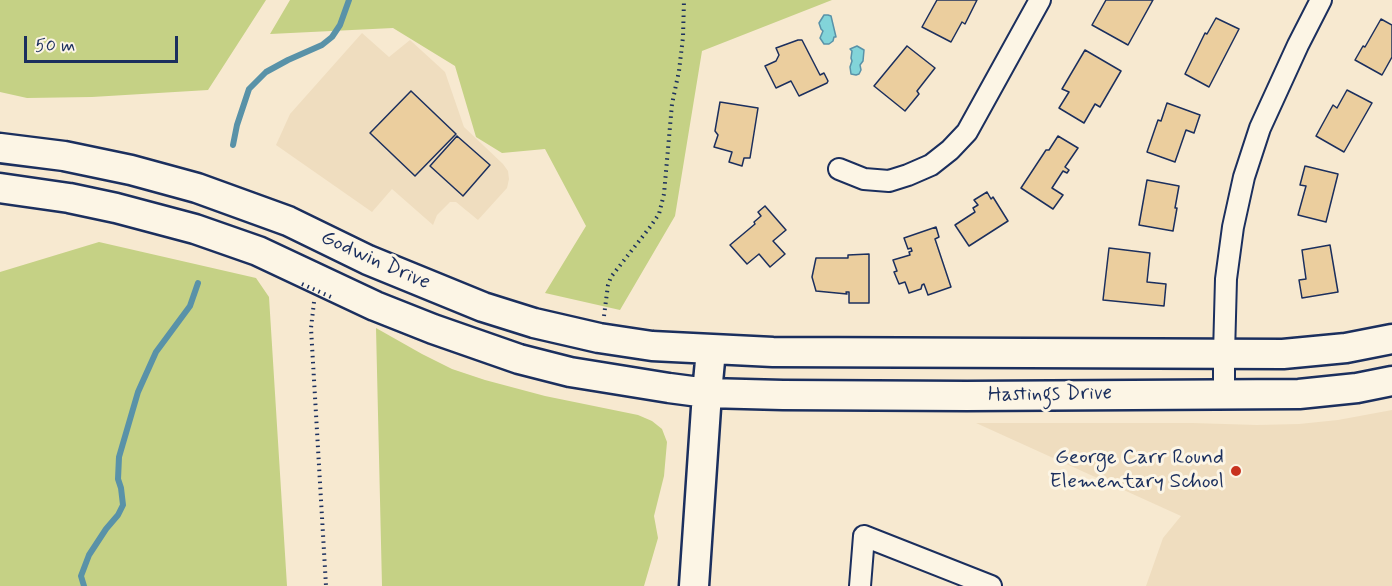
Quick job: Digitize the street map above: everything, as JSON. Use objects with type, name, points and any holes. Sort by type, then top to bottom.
[{"type":"street","points":[[839,169],[864,179],[889,180],[908,175],[930,165],[950,150],[967,132],[1040,0]]},
{"type":"street","points":[[1224,394],[1226,279],[1233,227],[1244,177],[1260,128],[1321,0]]},
{"type":"street","name":"Godwin Drive","points":[[0,148],[64,156],[197,188],[288,221],[368,260],[483,307],[534,323],[599,338],[652,346],[711,350]]},
{"type":"street","name":"Godwin Drive","points":[[0,189],[69,198],[116,208],[195,230],[258,251],[317,287],[519,359],[570,372],[707,393]]},
{"type":"street","name":"Hastings Drive","points":[[711,350],[854,353],[1283,354],[1346,348],[1392,339]]},
{"type":"street","points":[[694,586],[711,350]]},
{"type":"street","name":"Hastings Drive","points":[[707,393],[967,396],[1299,394],[1357,388],[1392,381]]},
{"type":"street","points":[[860,586],[864,536],[991,586]]},
{"type":"path","points":[[599,338],[611,277],[659,214],[664,194],[672,104],[683,38],[684,0]]},
{"type":"path","points":[[317,287],[311,328],[326,586]]},
{"type":"shaded area","points":[[362,33],[389,57],[410,40],[445,72],[464,127],[508,171],[507,188],[478,220],[456,202],[450,202],[437,215],[433,225],[392,189],[372,212],[276,145],[290,114]]},
{"type":"shaded area","name":"George Carr Round Elementary School","points":[[1392,410],[1392,586],[1146,586],[1163,538],[1181,516],[976,423],[1299,424],[1338,420]]},
{"type":"green space","points":[[0,0],[266,0],[208,90],[92,97],[27,98],[0,92]]},
{"type":"green space","points":[[290,0],[832,0],[702,51],[675,216],[620,310],[545,293],[586,226],[545,149],[502,153],[476,137],[455,66],[393,28],[270,34]]},
{"type":"green space","points":[[99,242],[256,278],[269,297],[287,586],[0,586],[0,272]]},
{"type":"green space","points":[[376,328],[452,369],[545,396],[638,415],[652,421],[662,429],[667,442],[664,476],[654,516],[658,538],[644,586],[382,586]]},
{"type":"water","points":[[824,15],[831,16],[836,37],[829,44],[824,44],[820,38],[823,31],[819,23]]},
{"type":"water","points":[[857,46],[864,50],[861,70],[856,75],[851,74],[852,51],[850,49]]},
{"type":"building","points":[[937,0],[977,0],[965,24],[962,22],[951,42],[922,27]]},
{"type":"building","points":[[1106,0],[1153,0],[1128,45],[1092,25]]},
{"type":"building","points":[[1216,18],[1239,29],[1209,87],[1185,74],[1205,33],[1207,34]]},
{"type":"building","points":[[1381,19],[1392,25],[1392,57],[1382,75],[1355,60]]},
{"type":"building","points":[[802,40],[820,75],[824,73],[828,81],[799,96],[791,81],[776,88],[765,66],[776,61],[779,55],[776,48]]},
{"type":"building","points":[[907,46],[935,68],[905,111],[874,86]]},
{"type":"building","points":[[1085,50],[1121,71],[1100,107],[1095,104],[1084,123],[1059,108],[1069,92],[1062,89]]},
{"type":"building","points":[[1347,90],[1372,103],[1344,152],[1316,136],[1333,105],[1337,108]]},
{"type":"building","points":[[411,91],[456,134],[415,176],[370,133]]},
{"type":"building","points":[[720,102],[758,108],[750,158],[744,158],[742,166],[729,162],[732,152],[714,147],[718,135],[715,131]]},
{"type":"building","points":[[1167,103],[1200,115],[1194,133],[1186,130],[1175,162],[1147,152],[1158,120],[1161,121]]},
{"type":"building","points":[[457,136],[490,165],[463,196],[430,166]]},
{"type":"building","points":[[1058,136],[1078,148],[1065,167],[1069,170],[1067,173],[1063,171],[1052,188],[1063,195],[1053,209],[1021,188]]},
{"type":"building","points":[[1305,166],[1338,174],[1326,222],[1298,215],[1306,186],[1300,185]]},
{"type":"building","points":[[1147,180],[1179,186],[1173,231],[1139,225]]},
{"type":"building","points":[[987,192],[991,199],[993,197],[1008,221],[969,246],[955,225],[975,212],[973,208],[978,205],[974,200]]},
{"type":"building","points":[[765,206],[786,230],[773,241],[785,254],[770,267],[759,254],[747,264],[730,245],[755,224],[754,222],[761,216],[758,212]]},
{"type":"building","points":[[936,227],[939,237],[935,239],[951,287],[928,295],[924,284],[921,289],[909,293],[905,282],[899,284],[894,272],[897,271],[893,260],[910,255],[909,252],[912,251],[911,248],[908,249],[904,238]]},
{"type":"building","points":[[1330,245],[1338,292],[1302,298],[1299,280],[1306,279],[1302,250]]},
{"type":"building","points":[[1109,248],[1150,253],[1147,282],[1166,284],[1164,306],[1103,300]]},
{"type":"building","points":[[869,254],[869,303],[849,303],[849,292],[846,292],[847,294],[816,291],[812,277],[816,258],[848,258],[848,255]]},
{"type":"waterway","points":[[233,145],[249,89],[266,72],[322,45],[332,37],[340,25],[349,0]]},
{"type":"waterway","points":[[84,586],[81,576],[89,555],[123,505],[118,479],[119,457],[138,392],[156,352],[190,306],[198,283]]},
{"type":"place","name":"George Carr Round Elementary School","points":[[1236,471]]}]
